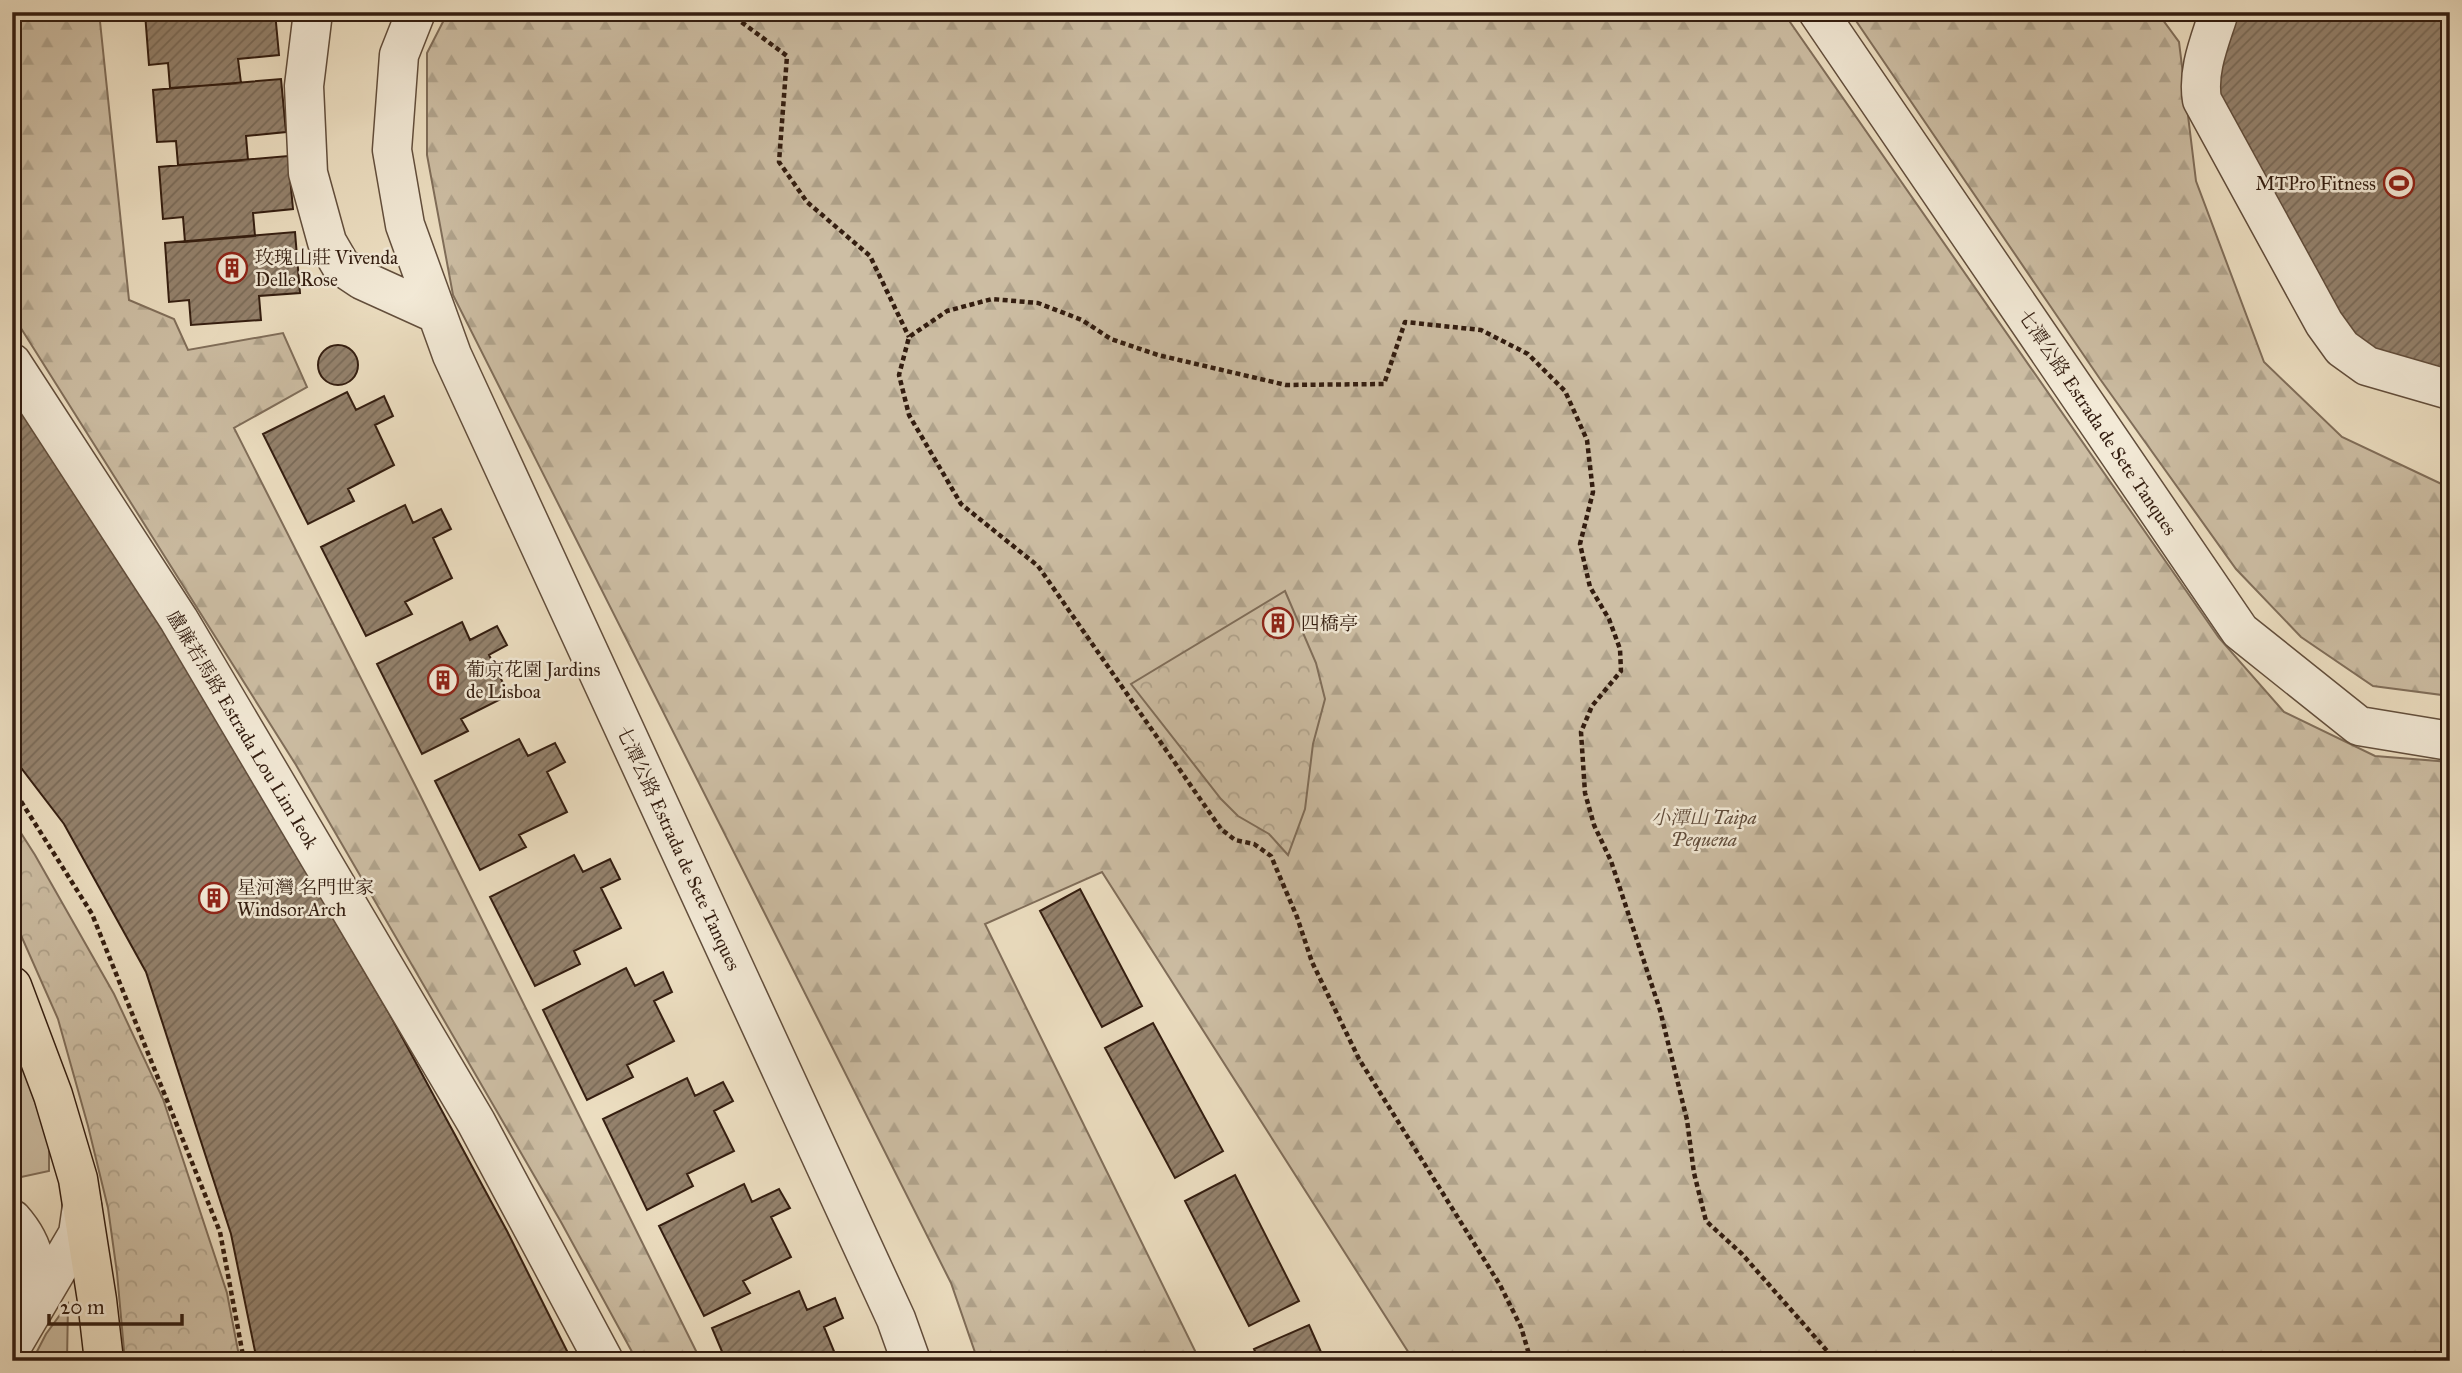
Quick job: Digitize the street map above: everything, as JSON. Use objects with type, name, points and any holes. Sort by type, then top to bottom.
[{"type":"main road","points":[[12,986],[53,1096],[78,1179],[104,1361]]},
{"type":"street","points":[[313,12],[304,86],[309,173],[327,242],[341,266],[362,280],[437,314]]},
{"type":"street","name":"七潭公路 Estrada de Sete Tanques","points":[[416,12],[399,55],[392,150],[405,225],[452,355],[890,1306],[911,1361]]},
{"type":"street","name":"七潭公路 Estrada de Sete Tanques","points":[[1818,12],[2241,631],[2359,726],[2450,741]]},
{"type":"street","points":[[2219,12],[2199,84],[2202,100],[2324,323],[2342,348],[2367,366],[2450,390]]},
{"type":"street","name":"盧廉若馬路 Estrada Lou Lim Ieok","points":[[12,363],[179,620],[476,1122],[604,1361]]},
{"type":"street","points":[[22,1330],[78,1234],[82,1206]]},
{"type":"street","points":[[12,1219],[23,1231],[35,1257],[37,1286],[22,1330]]},
{"type":"path","points":[[728,12],[787,56],[779,162],[807,202],[870,256],[909,337],[899,375],[909,415],[961,503],[1038,566],[1221,829],[1234,840],[1254,844],[1271,856],[1297,916],[1312,962],[1359,1059],[1500,1285],[1521,1327],[1531,1361]]},
{"type":"path","points":[[909,337],[947,311],[992,299],[1038,303],[1082,320],[1111,339],[1158,355],[1286,385],[1384,384],[1405,322],[1481,330],[1528,354],[1565,391],[1587,440],[1593,492],[1580,544],[1590,587],[1609,620],[1620,649],[1620,671],[1592,706],[1581,732],[1585,793],[1594,825],[1612,861],[1660,1010],[1687,1120],[1694,1173],[1706,1221],[1742,1254],[1836,1361]]},
{"type":"path","points":[[12,787],[92,914],[220,1232],[244,1361]]},
{"type":"green space","points":[[12,12],[99,12],[129,300],[174,319],[188,350],[283,333],[307,387],[234,428],[701,1361],[637,1361],[561,1222],[296,765],[12,314]]},
{"type":"green space","name":"小潭山 Taipa Pequena","points":[[448,12],[1783,12],[2219,638],[2284,712],[2375,756],[2450,762],[2450,1361],[1414,1361],[1102,872],[985,924],[1200,1361],[978,1361],[951,1283],[453,295],[427,155],[427,53]]},
{"type":"green space","points":[[1850,12],[2157,12],[2179,42],[2196,181],[2264,362],[2342,437],[2450,488],[2450,696],[2373,686],[2301,637],[2236,569],[2100,379]]},
{"type":"green space","points":[[1285,591],[1316,663],[1325,699],[1313,744],[1305,809],[1288,855],[1269,834],[1238,816],[1221,799],[1131,684]]},
{"type":"green space","points":[[12,819],[114,994],[163,1099],[227,1293],[240,1361],[125,1361],[108,1208],[88,1126],[58,1019],[12,915]]},
{"type":"green space","points":[[12,1031],[49,1145],[49,1171],[12,1179]]},
{"type":"green space","points":[[68,1304],[67,1361],[32,1361],[46,1334]]},
{"type":"building","points":[[275,12],[279,55],[238,59],[241,83],[170,88],[168,63],[149,65],[145,13]]},
{"type":"building","points":[[2234,12],[2450,12],[2450,377],[2350,342],[2211,89]]},
{"type":"building","points":[[281,79],[286,132],[246,136],[248,160],[178,165],[176,141],[157,142],[153,90]]},
{"type":"building","name":"玫瑰山莊 Vivenda Delle Rose","points":[[288,156],[293,209],[253,213],[255,236],[185,242],[183,217],[163,219],[159,167]]},
{"type":"building","name":"玫瑰山莊 Vivenda Delle Rose","points":[[295,232],[300,293],[259,296],[261,320],[191,325],[189,300],[169,302],[165,243]]},
{"type":"building","points":[[338,345],[346,346],[352,351],[357,357],[357,373],[352,379],[346,384],[338,385],[330,384],[324,379],[319,373],[318,365],[319,357],[324,351],[330,346]]},
{"type":"building","points":[[347,392],[356,410],[384,396],[393,416],[375,425],[394,465],[348,489],[354,501],[308,524],[263,434]]},
{"type":"building","name":"星河灣 名門世家 Windsor Arch","points":[[12,398],[160,623],[389,1013],[507,1231],[572,1361],[257,1361],[231,1234],[146,972],[64,824],[12,756]]},
{"type":"building","points":[[405,505],[413,523],[441,509],[451,529],[433,538],[452,578],[405,602],[412,614],[366,636],[321,547]]},
{"type":"building","name":"四橋亭","points":[[1282,609],[1292,627],[1274,637],[1264,619]]},
{"type":"building","name":"葡京花園 Jardins de Lisboa","points":[[462,622],[470,640],[497,626],[507,645],[489,655],[509,695],[461,719],[468,731],[422,754],[377,664]]},
{"type":"building","name":"葡京花園 Jardins de Lisboa","points":[[519,739],[528,756],[555,743],[565,762],[547,772],[567,812],[519,835],[526,847],[480,870],[435,781]]},
{"type":"building","points":[[574,855],[583,872],[610,859],[620,879],[601,888],[621,928],[574,951],[580,964],[535,986],[490,897]]},
{"type":"building","points":[[1080,889],[1142,1006],[1102,1027],[1040,911]]},
{"type":"building","points":[[626,968],[635,986],[663,972],[672,992],[654,1001],[674,1041],[627,1065],[633,1077],[587,1100],[543,1010]]},
{"type":"building","points":[[1153,1023],[1223,1151],[1175,1178],[1105,1048]]},
{"type":"building","points":[[687,1078],[695,1096],[723,1082],[733,1101],[714,1111],[734,1151],[687,1174],[693,1186],[647,1210],[603,1119]]},
{"type":"building","points":[[1235,1175],[1299,1301],[1249,1326],[1185,1201]]},
{"type":"building","points":[[744,1184],[752,1202],[779,1189],[790,1208],[771,1217],[791,1257],[743,1281],[750,1293],[704,1316],[659,1226]]},
{"type":"building","points":[[799,1291],[807,1310],[835,1298],[843,1318],[824,1327],[838,1361],[726,1361],[712,1328]]},
{"type":"building","points":[[1309,1325],[1325,1361],[1259,1361],[1254,1349]]},
{"type":"place","name":"MTPro Fitness","points":[[2399,183]]},
{"type":"place","name":"玫瑰山莊 Vivenda Delle Rose","points":[[232,268]]},
{"type":"place","name":"四橋亭","points":[[1278,623]]},
{"type":"place","name":"葡京花園 Jardins de Lisboa","points":[[443,680]]},
{"type":"place","name":"星河灣 名門世家 Windsor Arch","points":[[214,898]]}]
